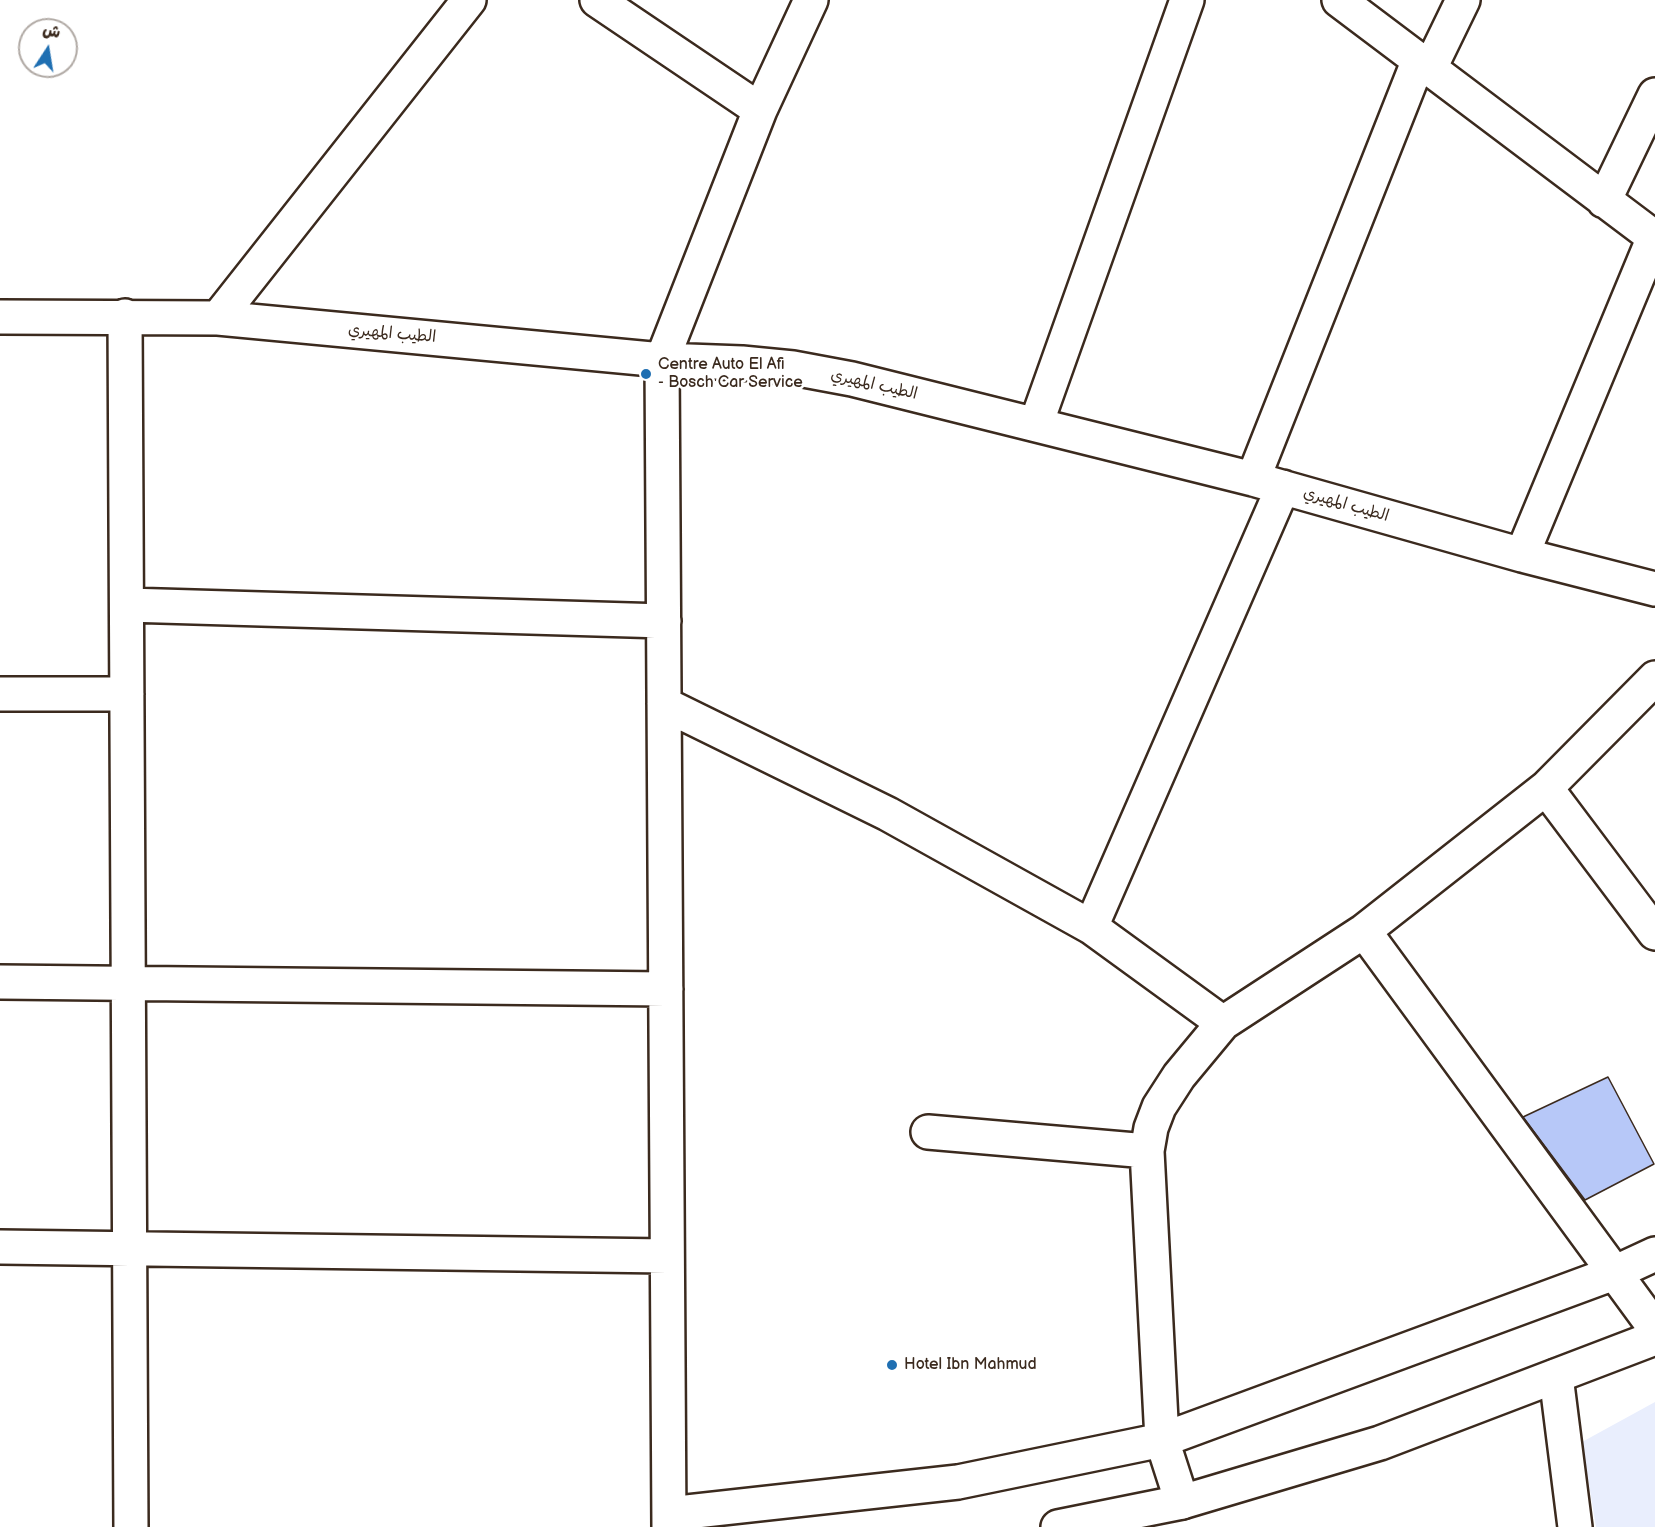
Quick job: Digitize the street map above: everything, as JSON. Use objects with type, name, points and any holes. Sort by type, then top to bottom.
[{"type":"street","points":[[218,318],[469,0]]},
{"type":"street","points":[[597,0],[760,110]]},
{"type":"street","points":[[811,0],[760,110],[662,360],[669,1521],[958,1482],[1162,1440],[1614,1273],[1655,1254]]},
{"type":"street","points":[[1036,424],[1187,0]]},
{"type":"street","points":[[1339,0],[1654,237],[1522,555]]},
{"type":"street","points":[[1091,927],[1268,483],[1424,66],[1463,0]]},
{"type":"street","points":[[1604,201],[1655,95]]},
{"type":"street","points":[[125,316],[131,1527]]},
{"type":"street","name":"الطيب المهيري","points":[[0,317],[218,318],[662,360],[742,363],[793,368],[1036,424],[1268,483],[1522,555],[1655,589]]},
{"type":"street","points":[[127,605],[664,621]]},
{"type":"street","points":[[1182,1514],[1162,1440],[1147,1151],[1151,1128],[1159,1107],[1179,1076],[1223,1023],[1364,931],[1546,788],[1655,678]]},
{"type":"street","points":[[0,694],[127,694]]},
{"type":"street","points":[[664,704],[888,814],[1091,927],[1223,1023]]},
{"type":"street","points":[[1546,788],[1651,918]]},
{"type":"street","points":[[1364,931],[1655,1328]]},
{"type":"street","points":[[0,982],[129,981],[666,989]]},
{"type":"street","points":[[928,1132],[1147,1151]]},
{"type":"street","points":[[0,1247],[667,1256]]},
{"type":"street","points":[[1058,1527],[1182,1514],[1380,1443],[1655,1338]]},
{"type":"street","points":[[1556,1376],[1575,1527]]},
{"type":"shaded area","points":[[1655,1402],[1655,1527],[1596,1527],[1582,1442]]},
{"type":"building","points":[[1608,1077],[1654,1164],[1585,1200],[1523,1117]]},
{"type":"place","name":"Centre Auto El Afi - Bosch Car Service","points":[[646,374]]},
{"type":"place","name":"Hotel Ibn Mahmud","points":[[892,1365]]}]
